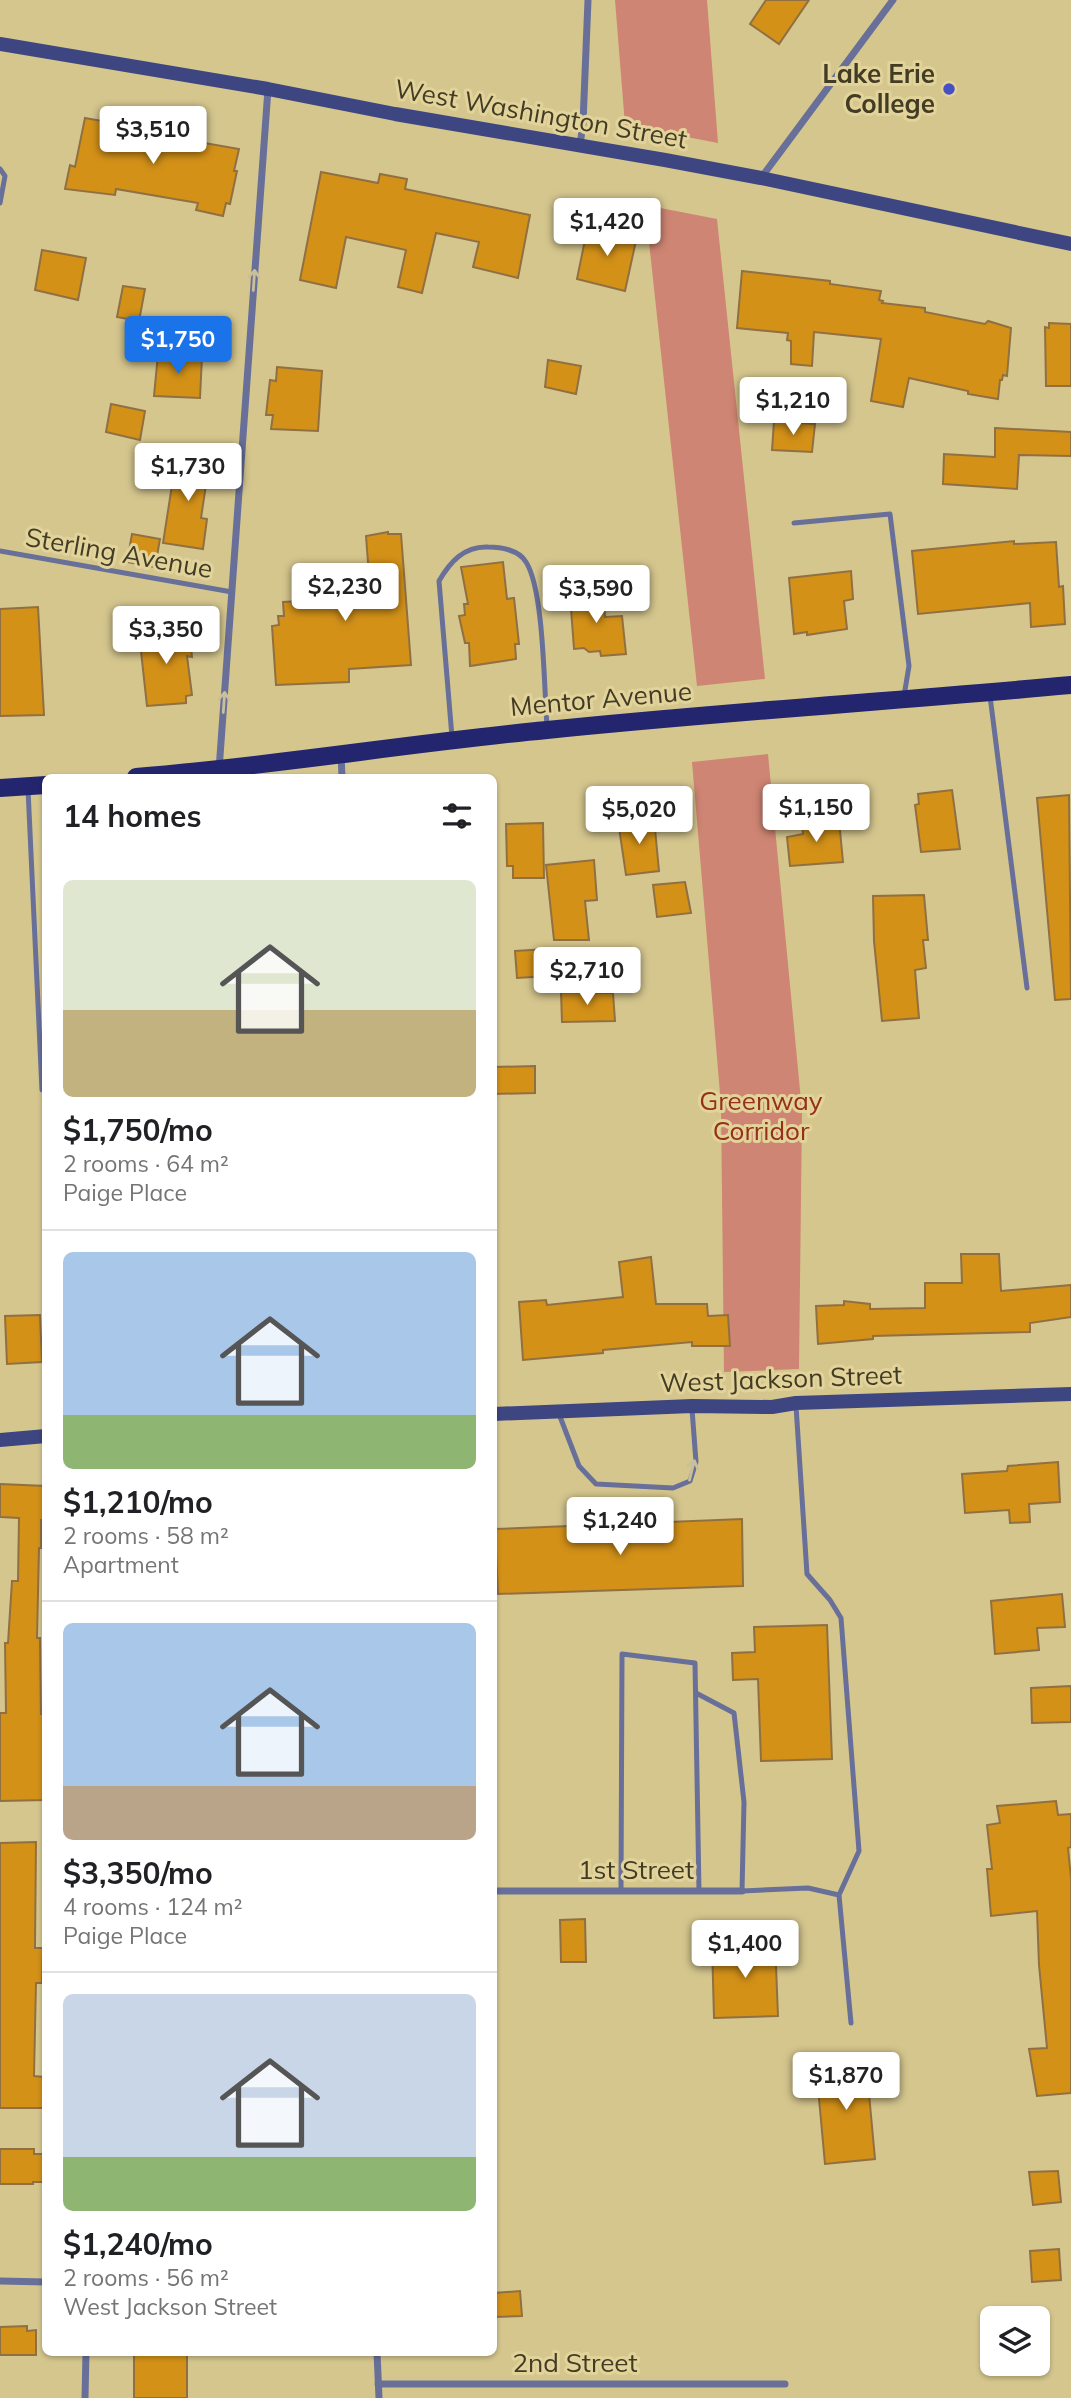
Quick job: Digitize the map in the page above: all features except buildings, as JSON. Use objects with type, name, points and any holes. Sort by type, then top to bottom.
[{"type":"main road","name":"Mentor Avenue","points":[[172,774],[547,730],[1071,685]]},
{"type":"main road","points":[[0,788],[37,785]]},
{"type":"street","points":[[580,145],[588,0]]},
{"type":"street","points":[[761,178],[893,0]]},
{"type":"street","name":"West Washington Street","points":[[0,44],[268,89],[761,178],[1071,244]]},
{"type":"street","points":[[219,770],[268,89]]},
{"type":"street","points":[[341,753],[342,774]]},
{"type":"street","name":"West Jackson Street","points":[[497,1414],[692,1406],[772,1407],[796,1403],[1071,1394]]},
{"type":"street","points":[[0,1440],[42,1436]]},
{"type":"street","name":"1st Street","points":[[497,1891],[742,1891]]},
{"type":"street","points":[[0,2281],[42,2282]]},
{"type":"street","points":[[85,2398],[86,2356]]},
{"type":"street","points":[[377,2356],[379,2398]]},
{"type":"street","name":"2nd Street","points":[[378,2384],[785,2384]]},
{"type":"lane","points":[[0,169],[5,176],[0,203]]},
{"type":"lane","points":[[794,523],[890,514],[909,666],[903,699]]},
{"type":"lane","points":[[452,741],[439,581],[448,564],[458,555],[480,546],[504,547],[526,560],[537,590],[547,730]]},
{"type":"lane","name":"Sterling Avenue","points":[[0,551],[232,592]]},
{"type":"lane","points":[[990,692],[1027,988]]},
{"type":"lane","points":[[37,785],[42,1090]]},
{"type":"lane","points":[[796,1403],[807,1574],[830,1600],[841,1618],[859,1851],[838,1895],[850,2023]]},
{"type":"lane","points":[[558,1411],[579,1466],[596,1484],[673,1488],[690,1481],[696,1462],[692,1406]]},
{"type":"lane","points":[[621,1891],[622,1654],[695,1663],[699,1891]]},
{"type":"lane","points":[[696,1693],[734,1713],[744,1802],[742,1891]]},
{"type":"lane","name":"1st Street","points":[[742,1891],[808,1888],[838,1895]]},
{"type":"green space","points":[[615,0],[707,0],[718,143],[625,125]]},
{"type":"green space","points":[[645,205],[717,219],[765,679],[697,686]]},
{"type":"green space","name":"Greenway Corridor","points":[[768,754],[802,1111],[799,1369],[724,1372],[721,1105],[692,762]]},
{"type":"place","name":"Lake Erie College","points":[[949,89]]}]
